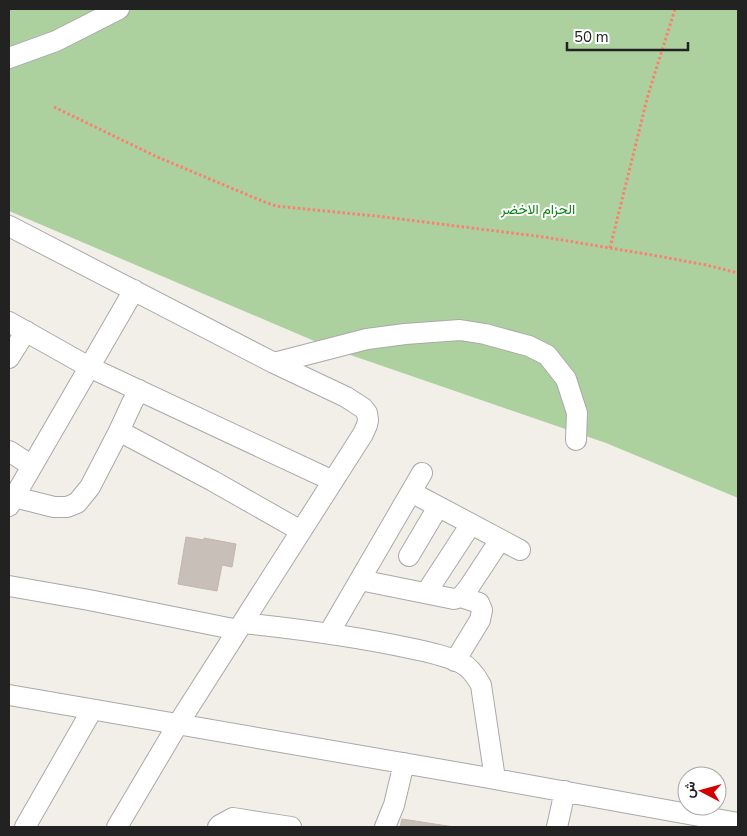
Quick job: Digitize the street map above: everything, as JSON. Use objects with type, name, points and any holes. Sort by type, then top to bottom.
[{"type":"street","points":[[9,58],[56,41],[119,9]]},
{"type":"street","points":[[9,226],[274,363],[346,398],[363,408],[367,413],[367,425],[178,724],[117,827]]},
{"type":"street","points":[[134,290],[11,501],[54,507],[67,507],[77,503],[90,487],[120,431],[139,390]]},
{"type":"street","points":[[9,358],[17,326],[89,367],[333,481]]},
{"type":"street","points":[[274,363],[367,339],[460,330],[486,334],[529,346],[546,355],[566,379],[577,413],[576,440]]},
{"type":"street","points":[[120,431],[301,531]]},
{"type":"street","points":[[9,451],[32,466]]},
{"type":"street","points":[[329,633],[422,473]]},
{"type":"street","points":[[411,492],[520,550]]},
{"type":"street","points":[[408,556],[438,507]]},
{"type":"street","points":[[426,593],[471,524]]},
{"type":"street","points":[[360,580],[454,599],[460,597],[470,587],[500,540]]},
{"type":"street","points":[[9,586],[240,626],[329,633],[445,656],[463,663],[476,675],[481,685],[495,779]]},
{"type":"street","points":[[455,660],[480,620],[482,610],[479,603],[460,597]]},
{"type":"street","points":[[9,695],[738,823]]},
{"type":"street","points":[[25,827],[92,710]]},
{"type":"street","points":[[385,827],[394,805],[404,763]]},
{"type":"street","points":[[557,827],[564,791]]},
{"type":"street","points":[[218,827],[233,818],[291,827]]},
{"type":"path","points":[[610,248],[648,96],[675,9]]},
{"type":"path","points":[[54,107],[155,156],[262,202],[276,206],[376,216],[534,236],[706,265],[738,273]]},
{"type":"green space","name":"الحزام الاخضر","points":[[9,9],[738,9],[738,498],[606,443],[333,349],[9,211]]},
{"type":"building","points":[[186,537],[204,540],[204,538],[236,544],[232,567],[222,565],[217,591],[178,584]]},
{"type":"building","points":[[402,819],[454,827],[400,827]]}]
